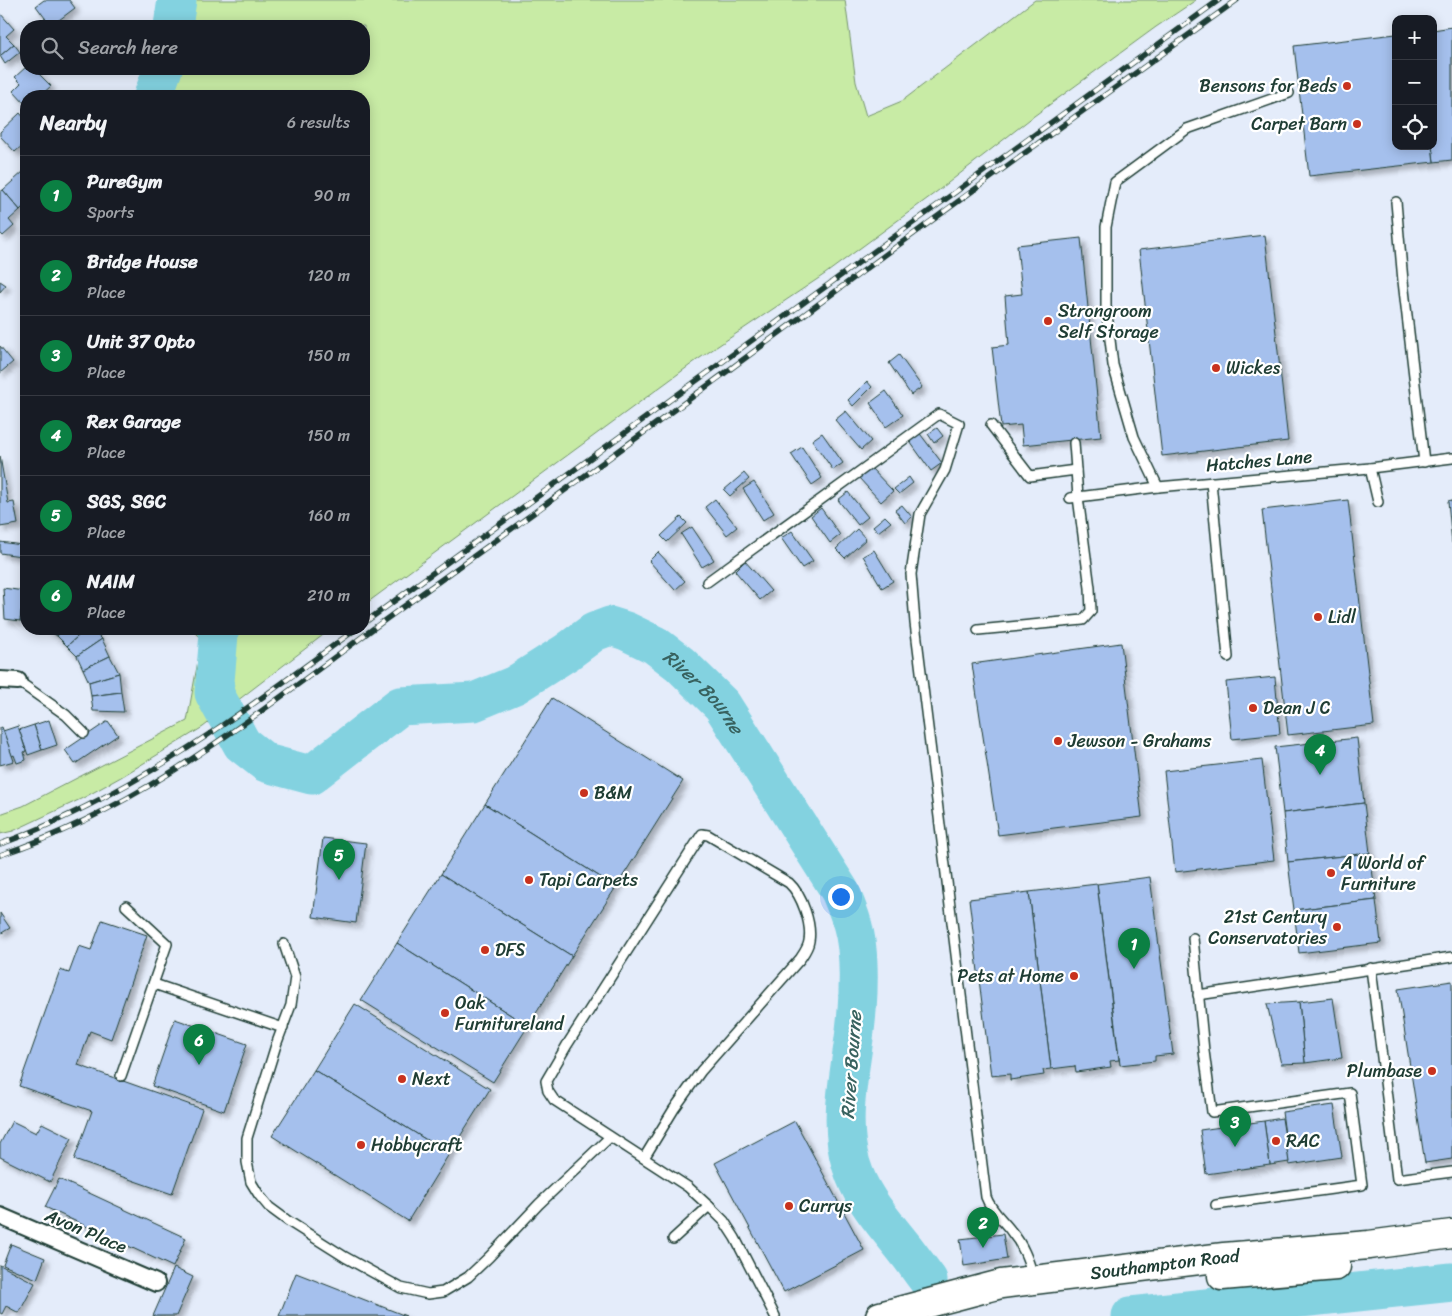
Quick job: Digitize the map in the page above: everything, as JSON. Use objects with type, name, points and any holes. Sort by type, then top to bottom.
[{"type":"highway","name":"Southampton Road","points":[[880,1316],[984,1288],[1224,1257],[1369,1245],[1452,1234]]},
{"type":"highway","name":"Southampton Road","points":[[949,1316],[985,1306],[1038,1296],[1221,1276],[1280,1272],[1452,1251]]},
{"type":"street","points":[[0,680],[18,680]]},
{"type":"street","name":"Avon Place","points":[[0,1216],[156,1283]]},
{"type":"lane","points":[[1158,487],[1134,436],[1113,365],[1106,306],[1106,227],[1115,182],[1186,130],[1289,93]]},
{"type":"lane","points":[[1396,202],[1424,462]]},
{"type":"lane","points":[[707,582],[939,414],[959,424],[945,470],[920,514],[910,574],[914,623],[986,1197],[993,1212],[1011,1231],[1025,1250],[1035,1281]]},
{"type":"lane","points":[[991,425],[1030,476],[1076,470]]},
{"type":"lane","points":[[978,630],[1083,620],[1091,611],[1090,588],[1074,497],[1076,470],[1074,443]]},
{"type":"lane","name":"Hatches Lane","points":[[1074,497],[1158,487],[1370,468],[1452,458]]},
{"type":"lane","points":[[1370,468],[1378,502]]},
{"type":"lane","points":[[1211,482],[1228,657]]},
{"type":"lane","points":[[18,680],[66,715],[84,733]]},
{"type":"lane","points":[[644,1158],[695,1079],[800,959],[809,942],[810,931],[803,903],[796,889],[708,835],[702,834],[567,1045],[546,1082],[548,1091],[554,1100],[688,1187],[709,1206],[736,1238],[775,1316]]},
{"type":"lane","points":[[121,1076],[167,944],[126,906]]},
{"type":"lane","points":[[1193,938],[1212,1112],[1350,1093],[1362,1185],[1216,1205]]},
{"type":"lane","points":[[284,944],[295,977],[291,1006],[258,1099],[247,1138],[247,1162],[251,1182],[269,1207],[345,1257],[401,1288],[428,1294],[443,1292],[468,1277],[551,1192],[610,1137]]},
{"type":"lane","points":[[1198,995],[1452,957]]},
{"type":"lane","points":[[1371,968],[1398,1179],[1452,1172]]},
{"type":"lane","points":[[154,984],[282,1028]]},
{"type":"lane","points":[[673,1238],[709,1206]]},
{"type":"green space","points":[[192,0],[845,0],[856,82],[866,116],[902,101],[1035,0],[1196,0],[1034,116],[939,190],[825,274],[697,360],[370,601],[370,90],[165,90],[169,75],[370,75],[370,20],[186,20]]},
{"type":"green space","points":[[198,635],[323,635],[203,727],[85,797],[13,831],[0,834],[0,814],[23,806],[187,721],[202,639]]},
{"type":"building","points":[[44,0],[69,0],[75,8],[59,20],[46,20],[36,6]]},
{"type":"building","points":[[0,13],[14,29],[6,36],[14,44],[0,56]]},
{"type":"building","points":[[1452,27],[1452,160],[1434,162],[1432,150],[1437,150],[1437,29]]},
{"type":"building","name":"Bensons for Beds","points":[[1392,34],[1392,150],[1432,150],[1434,162],[1309,176],[1294,46]]},
{"type":"building","points":[[14,44],[20,52],[5,64],[0,56]]},
{"type":"building","points":[[20,72],[20,75],[40,75],[51,86],[47,90],[20,90],[20,99],[13,91],[21,83],[15,77]]},
{"type":"building","points":[[20,113],[20,147],[15,152],[0,136],[0,132]]},
{"type":"building","points":[[20,175],[20,210],[3,190]]},
{"type":"building","points":[[3,190],[20,210],[9,220],[14,226],[3,236],[0,233],[0,192]]},
{"type":"building","name":"Wickes","points":[[1265,235],[1288,441],[1162,456],[1139,250]]},
{"type":"building","name":"Strongroom Self Storage","points":[[1081,238],[1101,437],[1023,445],[1021,425],[1001,427],[992,347],[1009,345],[1005,296],[1022,294],[1017,245]]},
{"type":"building","points":[[0,281],[6,285],[0,292]]},
{"type":"building","points":[[0,346],[13,362],[0,373]]},
{"type":"building","points":[[899,355],[922,387],[911,395],[889,363]]},
{"type":"building","points":[[867,381],[872,387],[853,406],[848,400]]},
{"type":"building","points":[[886,391],[903,415],[886,427],[870,403]]},
{"type":"building","points":[[846,411],[871,441],[861,450],[835,420]]},
{"type":"building","points":[[937,428],[943,436],[934,443],[928,434]]},
{"type":"building","points":[[918,431],[942,463],[931,471],[908,439]]},
{"type":"building","points":[[822,433],[843,463],[833,470],[812,440]]},
{"type":"building","points":[[802,447],[822,478],[812,485],[791,454]]},
{"type":"building","points":[[0,456],[8,503],[14,502],[18,524],[0,527]]},
{"type":"building","points":[[869,466],[893,491],[881,502],[858,477]]},
{"type":"building","points":[[744,473],[749,479],[730,496],[724,490]]},
{"type":"building","points":[[909,477],[913,483],[899,494],[894,489]]},
{"type":"building","points":[[754,482],[774,513],[763,520],[743,489]]},
{"type":"building","points":[[848,492],[868,517],[858,525],[838,500]]},
{"type":"building","points":[[715,499],[737,527],[727,535],[705,507]]},
{"type":"building","name":"Lidl","points":[[1348,500],[1374,725],[1288,735],[1262,510]]},
{"type":"building","points":[[1452,500],[1452,543],[1448,501]]},
{"type":"building","points":[[902,505],[912,517],[905,523],[895,510]]},
{"type":"building","points":[[821,508],[840,535],[830,543],[811,516]]},
{"type":"building","points":[[885,516],[891,522],[878,532],[873,526]]},
{"type":"building","points":[[681,517],[687,523],[667,542],[661,536]]},
{"type":"building","points":[[692,527],[714,560],[702,567],[681,534]]},
{"type":"building","points":[[857,529],[866,539],[845,558],[836,549]]},
{"type":"building","points":[[792,531],[813,561],[802,568],[781,538]]},
{"type":"building","points":[[0,542],[20,545],[20,556],[0,553]]},
{"type":"building","points":[[874,550],[893,581],[882,588],[863,556]]},
{"type":"building","points":[[658,552],[685,581],[675,590],[649,561]]},
{"type":"building","points":[[745,561],[771,591],[760,600],[735,571]]},
{"type":"building","points":[[3,588],[20,590],[20,621],[5,619]]},
{"type":"building","points":[[58,635],[79,635],[67,646]]},
{"type":"building","points":[[79,635],[98,635],[102,639],[77,656],[67,646]]},
{"type":"building","points":[[102,639],[110,656],[83,669],[77,656]]},
{"type":"building","name":"Jewson - Grahams","points":[[1121,643],[1142,817],[998,835],[972,664]]},
{"type":"building","points":[[110,656],[119,673],[89,682],[83,669]]},
{"type":"building","points":[[119,673],[121,692],[91,696],[89,682]]},
{"type":"building","name":"Dean J C","points":[[1275,677],[1280,734],[1232,739],[1226,682]]},
{"type":"building","points":[[121,692],[124,712],[93,711],[91,696]]},
{"type":"building","name":"B&M","points":[[552,698],[683,781],[616,887],[485,804]]},
{"type":"building","points":[[49,720],[57,745],[42,750],[34,725]]},
{"type":"building","points":[[108,721],[118,735],[75,764],[65,750]]},
{"type":"building","points":[[34,725],[42,750],[28,755],[19,730]]},
{"type":"building","points":[[18,726],[26,751],[24,752],[26,760],[17,763],[14,755],[12,756],[3,731]]},
{"type":"building","points":[[2,727],[14,761],[0,765],[0,728]]},
{"type":"building","points":[[1357,738],[1364,803],[1283,813],[1275,747]]},
{"type":"building","points":[[1262,760],[1274,860],[1175,872],[1164,771]]},
{"type":"building","points":[[1364,803],[1370,853],[1288,862],[1283,813]]},
{"type":"building","name":"Tapi Carpets","points":[[485,804],[616,887],[572,956],[441,874]]},
{"type":"building","points":[[323,838],[366,843],[356,923],[313,917]]},
{"type":"building","name":"A World of Furniture","points":[[1370,853],[1376,900],[1294,910],[1288,862]]},
{"type":"building","name":"DFS","points":[[441,874],[572,956],[528,1026],[397,943]]},
{"type":"building","points":[[1150,877],[1173,1054],[1155,1056],[1155,1061],[1120,1065],[1097,884]]},
{"type":"building","name":"Pets at Home","points":[[1097,884],[1119,1060],[1110,1061],[1111,1067],[1076,1072],[1075,1066],[1051,1069],[1029,892]]},
{"type":"building","points":[[1029,892],[1051,1069],[1043,1070],[1044,1075],[1010,1080],[1010,1074],[991,1076],[969,899]]},
{"type":"building","name":"21st Century Conservatories","points":[[1376,900],[1381,943],[1299,953],[1294,910]]},
{"type":"building","points":[[0,913],[10,928],[0,934]]},
{"type":"building","points":[[102,920],[147,935],[111,1039],[90,1031],[78,1065],[202,1109],[172,1194],[74,1160],[92,1111],[19,1086],[60,970],[69,973],[79,946],[91,950]]},
{"type":"building","name":"Oak Furnitureland","points":[[397,943],[528,1026],[493,1082],[361,1000]]},
{"type":"building","name":"Plumbase","points":[[1452,981],[1452,1159],[1425,1163],[1398,989]]},
{"type":"building","points":[[1333,998],[1342,1058],[1305,1063],[1299,1002]]},
{"type":"building","points":[[1299,1002],[1305,1063],[1281,1064],[1267,1004]]},
{"type":"building","name":"Next","points":[[355,1004],[490,1089],[449,1154],[314,1070]]},
{"type":"building","points":[[175,1019],[247,1044],[224,1111],[152,1086]]},
{"type":"building","name":"Hobbycraft","points":[[314,1070],[449,1154],[408,1221],[272,1136]]},
{"type":"building","points":[[1334,1105],[1342,1157],[1289,1165],[1282,1112]]},
{"type":"building","name":"RAC","points":[[1282,1118],[1289,1162],[1270,1165],[1264,1121]]},
{"type":"building","points":[[12,1121],[36,1133],[42,1123],[72,1138],[50,1182],[0,1157],[0,1144]]},
{"type":"building","name":"Currys","points":[[795,1121],[864,1250],[784,1292],[715,1163]]},
{"type":"building","points":[[1264,1121],[1270,1165],[1206,1174],[1200,1130]]},
{"type":"building","points":[[59,1179],[186,1238],[173,1267],[45,1207]]},
{"type":"building","points":[[1003,1234],[1007,1259],[964,1266],[960,1239]]},
{"type":"building","points":[[11,1244],[45,1258],[37,1279],[3,1265]]},
{"type":"building","points":[[0,1265],[35,1283],[19,1313],[6,1306],[2,1314],[0,1313]]},
{"type":"building","points":[[174,1268],[193,1277],[176,1316],[153,1316]]},
{"type":"building","points":[[296,1273],[406,1316],[279,1316]]},
{"type":"waterway","name":"River Bourne","points":[[174,20],[177,0]]},
{"type":"waterway","name":"River Bourne","points":[[155,90],[161,75]]},
{"type":"waterway","name":"River Bourne","points":[[219,635],[214,693],[242,744],[266,763],[311,775],[400,706],[474,702],[515,685],[567,652],[594,632],[610,626],[626,631],[655,645],[680,664],[722,705],[840,891],[845,903],[855,933],[858,955],[858,999],[847,1087],[845,1127],[847,1146],[851,1164],[868,1201],[928,1280]]},
{"type":"waterway","name":"River Bourne","points":[[1131,1316],[1452,1282]]},
{"type":"railway","points":[[370,619],[1219,0]]},
{"type":"railway","points":[[370,630],[1237,0]]},
{"type":"railway","points":[[0,844],[76,811],[157,767],[225,724],[348,635]]},
{"type":"railway","points":[[0,855],[57,833],[111,807],[163,777],[264,709],[364,635]]},
{"type":"place","name":"Bensons for Beds","points":[[1347,86]]},
{"type":"place","name":"Carpet Barn","points":[[1357,124]]},
{"type":"place","name":"Strongroom Self Storage","points":[[1048,321]]},
{"type":"place","name":"Wickes","points":[[1216,368]]},
{"type":"place","name":"Lidl","points":[[1318,617]]},
{"type":"place","name":"Dean J C","points":[[1253,708]]},
{"type":"place","name":"Jewson - Grahams","points":[[1058,741]]},
{"type":"place","name":"Rex Garage","points":[[1320,775]]},
{"type":"place","name":"B&M","points":[[584,793]]},
{"type":"place","name":"A World of Furniture","points":[[1331,873]]},
{"type":"place","name":"SGS, SGC","points":[[339,880]]},
{"type":"place","name":"Tapi Carpets","points":[[529,880]]},
{"type":"place","name":"21st Century Conservatories","points":[[1337,927]]},
{"type":"place","name":"DFS","points":[[485,950]]},
{"type":"place","name":"PureGym","points":[[1134,969]]},
{"type":"place","name":"Pets at Home","points":[[1074,976]]},
{"type":"place","name":"Oak Furnitureland","points":[[445,1013]]},
{"type":"place","name":"NAIM","points":[[199,1065]]},
{"type":"place","name":"Plumbase","points":[[1432,1071]]},
{"type":"place","name":"Next","points":[[402,1079]]},
{"type":"place","name":"RAC","points":[[1276,1141]]},
{"type":"place","name":"Hobbycraft","points":[[361,1145]]},
{"type":"place","name":"Unit 37 Opto","points":[[1235,1147]]},
{"type":"place","name":"Currys","points":[[789,1206]]},
{"type":"place","name":"Bridge House","points":[[983,1248]]}]
